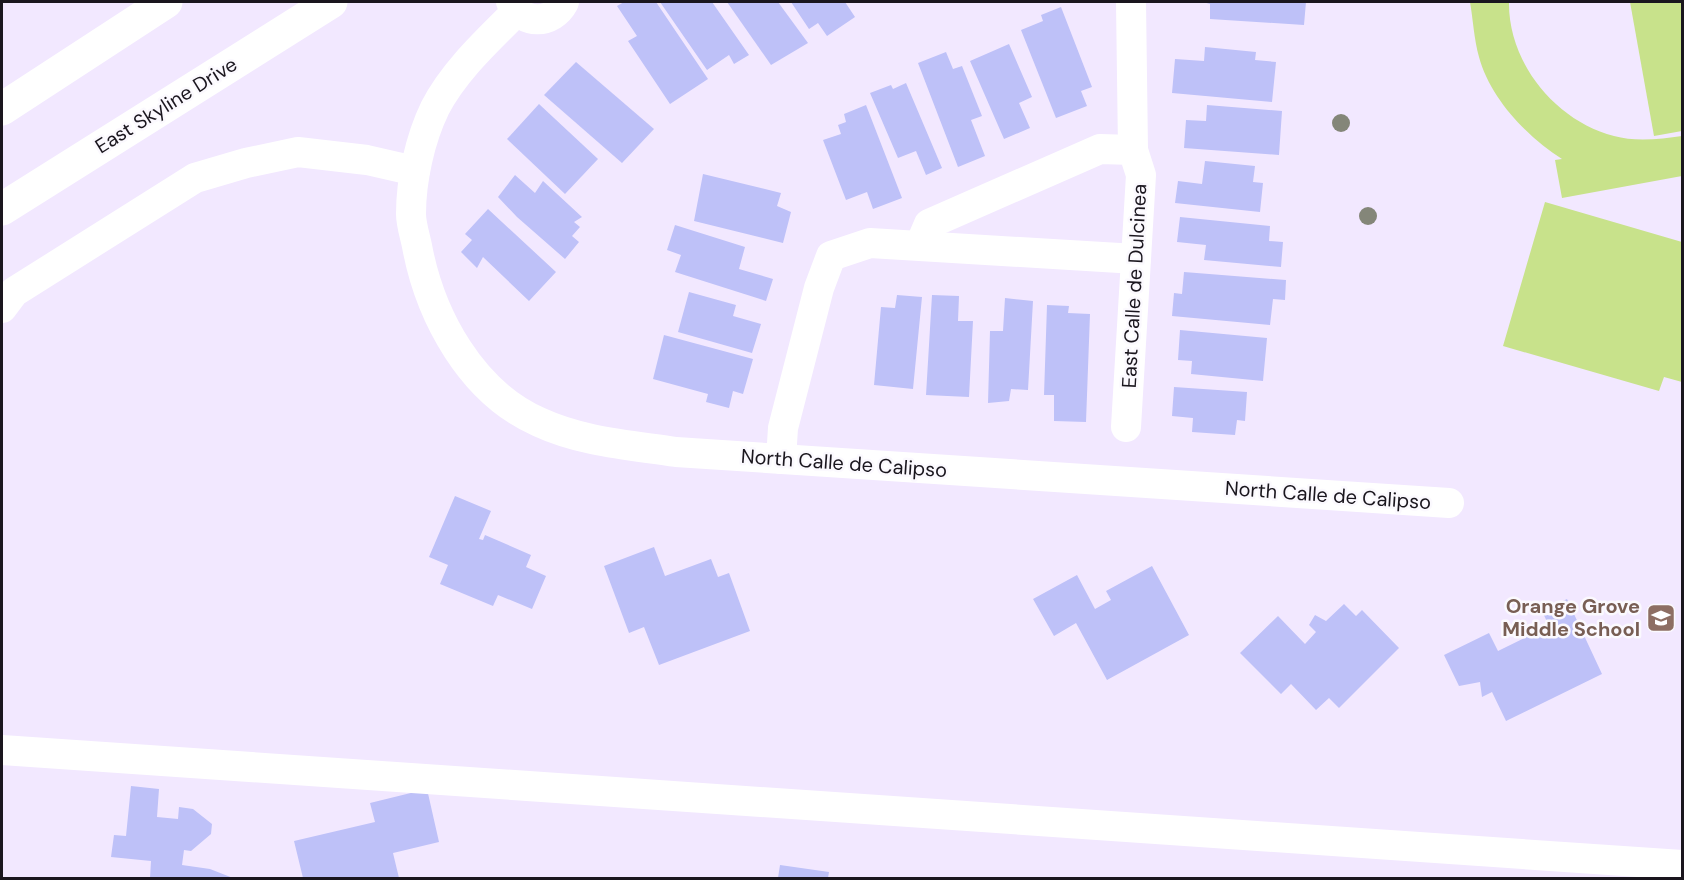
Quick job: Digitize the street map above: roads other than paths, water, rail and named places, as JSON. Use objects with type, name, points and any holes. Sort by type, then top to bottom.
[{"type":"main road","points":[[2,110],[166,2]]},
{"type":"main road","name":"East Skyline Drive","points":[[2,209],[331,2]]},
{"type":"street","points":[[514,6],[524,17],[542,20],[558,11],[564,2]]},
{"type":"street","name":"East Calle de Dulcinea","points":[[1126,427],[1141,175],[1133,150],[1131,2]]},
{"type":"street","name":"North Calle de Calipso","points":[[514,6],[461,70],[435,108],[415,171],[411,216],[422,275],[458,351],[498,398],[538,422],[590,440],[676,452],[1449,503]]},
{"type":"street","points":[[920,245],[929,224],[1100,149],[1133,150]]},
{"type":"street","points":[[2,308],[14,292],[195,178],[246,163],[298,152],[367,160],[415,171]]},
{"type":"street","points":[[781,459],[786,417],[819,288],[831,256],[870,243],[1137,259]]},
{"type":"street","points":[[2,750],[1683,866]]},
{"type":"place","name":"Orange Grove Middle School","points":[[1661,618]]}]
